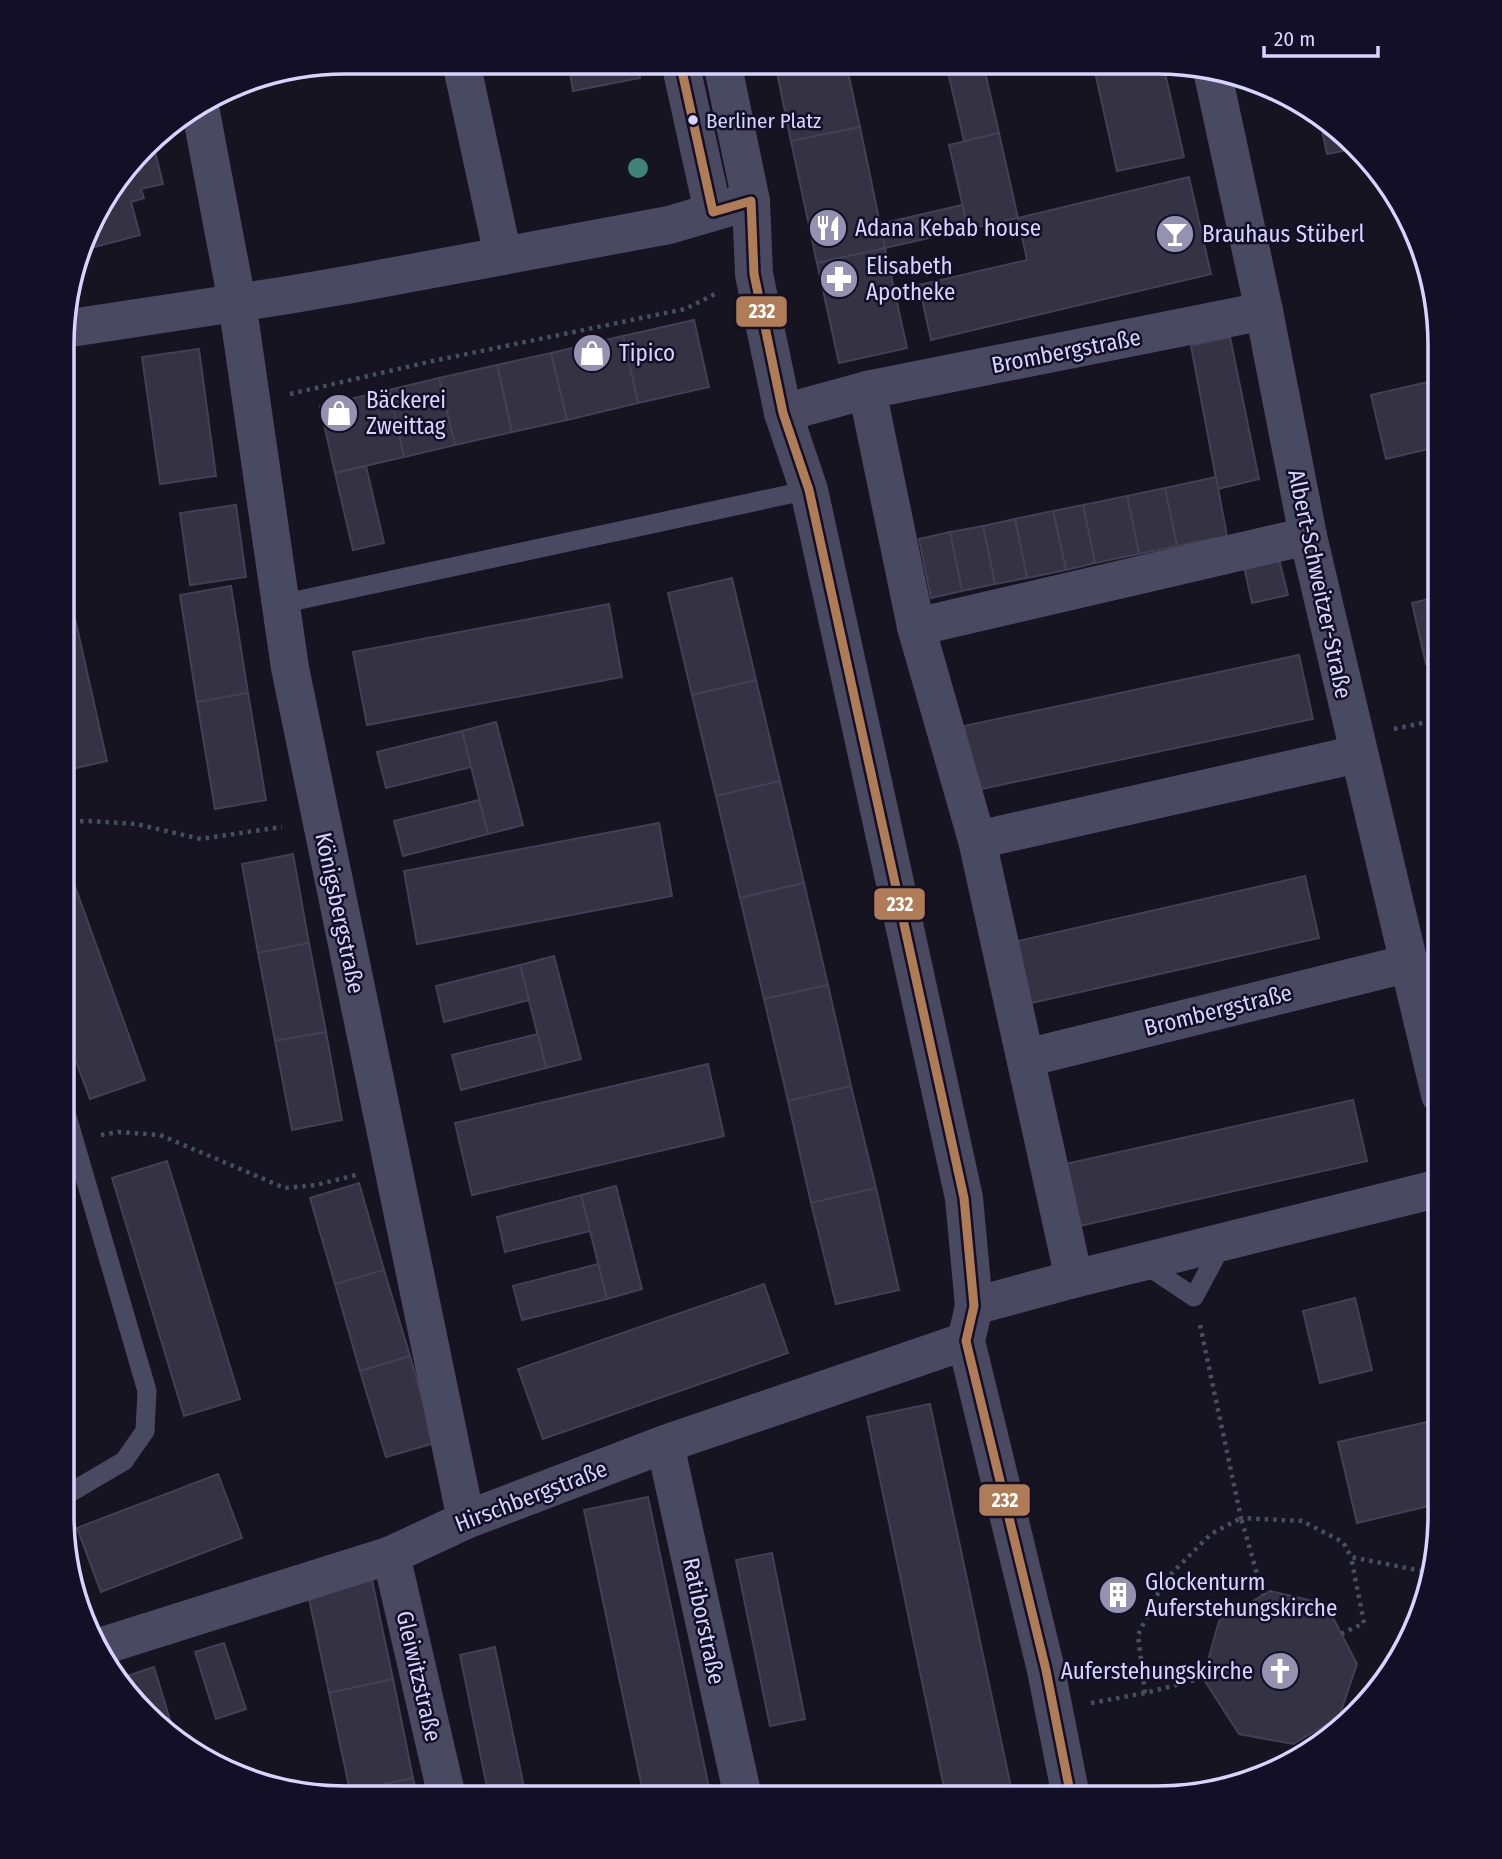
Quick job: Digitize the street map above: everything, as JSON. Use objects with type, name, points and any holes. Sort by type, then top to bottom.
[{"type":"street","points":[[464,74],[503,256]]},
{"type":"street","points":[[683,74],[713,212]]},
{"type":"street","points":[[725,74],[751,201],[754,274],[783,412],[809,490],[964,1198],[970,1324],[1069,1786]]},
{"type":"street","name":"Albert-Schweitzer-Straße","points":[[1214,80],[1264,311],[1308,536],[1428,1042]]},
{"type":"street","name":"Königsbergstraße","points":[[201,115],[237,302],[290,668],[466,1520]]},
{"type":"street","points":[[74,327],[288,295],[669,225],[751,201]]},
{"type":"street","name":"Brombergstraße","points":[[783,412],[867,390],[1264,311]]},
{"type":"street","points":[[867,390],[916,627],[977,840],[1074,1279]]},
{"type":"street","points":[[916,627],[1308,536]]},
{"type":"street","points":[[977,840],[1357,746]]},
{"type":"street","name":"Brombergstraße","points":[[1027,1058],[1410,962]]},
{"type":"street","points":[[970,1324],[1074,1279],[1428,1191]]},
{"type":"street","name":"Hirschbergstraße","points":[[107,1645],[391,1555],[466,1520],[970,1324]]},
{"type":"street","name":"Ratiborstraße","points":[[665,1444],[741,1786]]},
{"type":"street","name":"Gleiwitzstraße","points":[[391,1555],[444,1786]]},
{"type":"lane","points":[[281,604],[809,490]]},
{"type":"lane","points":[[74,1139],[147,1391],[145,1431],[124,1461],[74,1490]]},
{"type":"lane","points":[[1141,1262],[1194,1297],[1224,1242]]},
{"type":"path","points":[[251,403],[433,361],[685,309],[754,274]]},
{"type":"path","points":[[1357,746],[1428,723]]},
{"type":"path","points":[[74,822],[136,824],[201,839],[321,821]]},
{"type":"path","points":[[74,1139],[118,1132],[160,1135],[285,1188],[316,1185],[392,1165]]},
{"type":"path","points":[[1194,1297],[1241,1518],[1263,1595]]},
{"type":"path","points":[[1145,1693],[1138,1635],[1164,1581],[1211,1534],[1241,1518],[1302,1521],[1343,1542],[1351,1557],[1364,1623],[1341,1634]]},
{"type":"path","points":[[1351,1557],[1422,1572]]},
{"type":"path","points":[[1054,1710],[1145,1693],[1203,1678]]},
{"type":"building","points":[[570,74],[639,74],[640,78],[573,91]]},
{"type":"building","points":[[777,74],[848,74],[860,127],[791,141]]},
{"type":"building","points":[[949,74],[986,74],[999,133],[964,141]]},
{"type":"building","points":[[1095,74],[1165,74],[1184,157],[1117,171]]},
{"type":"building","points":[[860,127],[885,248],[817,263],[791,141]]},
{"type":"building","points":[[1322,130],[1346,150],[1327,154]]},
{"type":"building","points":[[999,133],[1018,218],[968,229],[949,145]]},
{"type":"building","points":[[155,151],[163,184],[141,189],[144,198],[131,202],[140,235],[91,248],[119,194]]},
{"type":"building","points":[[1189,177],[1211,274],[931,340],[919,285],[1027,260],[1018,218]]},
{"type":"building","points":[[962,205],[968,229],[885,248],[880,224]]},
{"type":"building","points":[[885,248],[907,348],[839,363],[817,263]]},
{"type":"building","points":[[694,320],[709,387],[638,403],[623,336]]},
{"type":"building","points":[[623,336],[638,403],[567,420],[551,353]]},
{"type":"building","points":[[1230,337],[1259,479],[1218,489],[1191,346]]},
{"type":"building","points":[[199,349],[216,476],[160,484],[142,357]]},
{"type":"building","points":[[551,353],[567,420],[512,432],[497,365]]},
{"type":"building","points":[[497,365],[512,432],[455,445],[439,378]]},
{"type":"building","points":[[439,378],[455,445],[404,457],[389,390]]},
{"type":"building","points":[[1428,382],[1428,449],[1386,459],[1371,395]]},
{"type":"building","points":[[389,390],[404,457],[335,473],[320,406]]},
{"type":"building","points":[[366,466],[384,543],[353,550],[335,473]]},
{"type":"building","points":[[1216,477],[1227,536],[1177,546],[1165,488]]},
{"type":"building","points":[[1165,488],[1177,546],[1139,554],[1127,496]]},
{"type":"building","points":[[1127,496],[1139,554],[1095,563],[1083,505]]},
{"type":"building","points":[[236,505],[246,577],[190,585],[180,513]]},
{"type":"building","points":[[1083,505],[1095,563],[1066,570],[1053,511]]},
{"type":"building","points":[[1053,511],[1066,570],[1027,578],[1015,519]]},
{"type":"building","points":[[1015,519],[1027,578],[995,584],[983,526]]},
{"type":"building","points":[[983,526],[995,584],[962,591],[950,532]]},
{"type":"building","points":[[950,532],[962,591],[931,598],[919,539]]},
{"type":"building","points":[[1278,555],[1288,595],[1252,603],[1243,562]]},
{"type":"building","points":[[732,578],[756,680],[692,695],[668,593]]},
{"type":"building","points":[[231,586],[248,693],[197,702],[180,595]]},
{"type":"building","points":[[1428,599],[1428,664],[1426,664],[1412,603]]},
{"type":"building","points":[[609,604],[622,677],[367,725],[353,652]]},
{"type":"building","points":[[74,614],[107,761],[74,768]]},
{"type":"building","points":[[1299,655],[1313,719],[977,790],[964,726]]},
{"type":"building","points":[[756,680],[780,781],[716,796],[692,695]]},
{"type":"building","points":[[248,693],[266,800],[215,809],[197,702]]},
{"type":"building","points":[[496,722],[523,825],[488,834],[462,731]]},
{"type":"building","points":[[462,731],[471,767],[386,788],[377,752]]},
{"type":"building","points":[[780,781],[804,883],[740,898],[716,796]]},
{"type":"building","points":[[479,800],[488,834],[403,856],[394,821]]},
{"type":"building","points":[[659,823],[672,896],[417,944],[404,871]]},
{"type":"building","points":[[293,854],[309,943],[258,953],[242,864]]},
{"type":"building","points":[[1305,876],[1319,938],[1018,1006],[1005,944]]},
{"type":"building","points":[[74,883],[145,1080],[90,1099],[74,1056]]},
{"type":"building","points":[[804,883],[828,985],[764,999],[740,898]]},
{"type":"building","points":[[309,943],[326,1032],[275,1041],[258,953]]},
{"type":"building","points":[[554,956],[581,1059],[546,1068],[520,965]]},
{"type":"building","points":[[520,965],[529,1000],[444,1022],[436,986]]},
{"type":"building","points":[[828,985],[851,1086],[788,1101],[764,999]]},
{"type":"building","points":[[326,1032],[342,1120],[292,1130],[275,1041]]},
{"type":"building","points":[[538,1034],[546,1068],[461,1090],[452,1055]]},
{"type":"building","points":[[708,1064],[724,1136],[472,1195],[455,1123]]},
{"type":"building","points":[[851,1086],[876,1188],[811,1203],[788,1101]]},
{"type":"building","points":[[1353,1100],[1367,1161],[1066,1229],[1052,1167]]},
{"type":"building","points":[[167,1161],[240,1399],[184,1416],[112,1178]]},
{"type":"building","points":[[359,1183],[384,1270],[335,1284],[310,1198]]},
{"type":"building","points":[[616,1186],[642,1289],[607,1299],[581,1195]]},
{"type":"building","points":[[876,1188],[899,1290],[836,1304],[811,1203]]},
{"type":"building","points":[[581,1195],[590,1231],[505,1252],[497,1217]]},
{"type":"building","points":[[598,1264],[607,1299],[522,1320],[513,1286]]},
{"type":"building","points":[[384,1270],[410,1356],[360,1371],[335,1284]]},
{"type":"building","points":[[764,1284],[788,1353],[543,1439],[518,1369]]},
{"type":"building","points":[[1355,1298],[1372,1370],[1320,1383],[1303,1311]]},
{"type":"building","points":[[410,1356],[435,1443],[386,1457],[360,1371]]},
{"type":"building","points":[[930,1404],[1011,1786],[944,1786],[867,1417]]},
{"type":"building","points":[[1428,1422],[1428,1506],[1357,1523],[1338,1442]]},
{"type":"building","points":[[218,1474],[242,1538],[101,1592],[77,1528]]},
{"type":"building","points":[[648,1497],[709,1786],[642,1786],[584,1510]]},
{"type":"building","points":[[772,1553],[805,1719],[770,1726],[736,1560]]},
{"type":"building","points":[[372,1580],[393,1679],[329,1693],[308,1594]]},
{"type":"building","name":"Glockenturm Auferstehungskirche","points":[[1127,1581],[1133,1603],[1110,1610],[1104,1587]]},
{"type":"building","name":"Auferstehungskirche","points":[[1270,1591],[1326,1604],[1357,1664],[1340,1714],[1293,1744],[1239,1734],[1203,1678],[1219,1621]]},
{"type":"building","points":[[224,1643],[246,1709],[216,1719],[195,1652]]},
{"type":"building","points":[[495,1647],[524,1786],[487,1786],[460,1655]]},
{"type":"building","points":[[154,1667],[171,1722],[153,1706],[128,1676]]},
{"type":"building","points":[[393,1679],[413,1778],[374,1786],[349,1786],[329,1693]]},
{"type":"building","points":[[413,1778],[415,1786],[374,1786]]},
{"type":"transit line","name":"232","points":[[683,74],[713,212],[751,201],[754,274],[783,413],[809,490],[964,1198],[974,1306],[966,1341],[1046,1670],[1069,1786]]},
{"type":"place","name":"Berliner Platz","points":[[693,120]]},
{"type":"place","name":"Adana Kebab house","points":[[828,228]]},
{"type":"place","name":"Brauhaus Stüberl","points":[[1175,234]]},
{"type":"place","name":"Elisabeth Apotheke","points":[[839,279]]},
{"type":"place","name":"Tipico","points":[[592,353]]},
{"type":"place","name":"Bäckerei Zweittag","points":[[339,413]]},
{"type":"place","name":"Glockenturm Auferstehungskirche","points":[[1118,1595]]},
{"type":"place","name":"Auferstehungskirche","points":[[1280,1671]]}]
